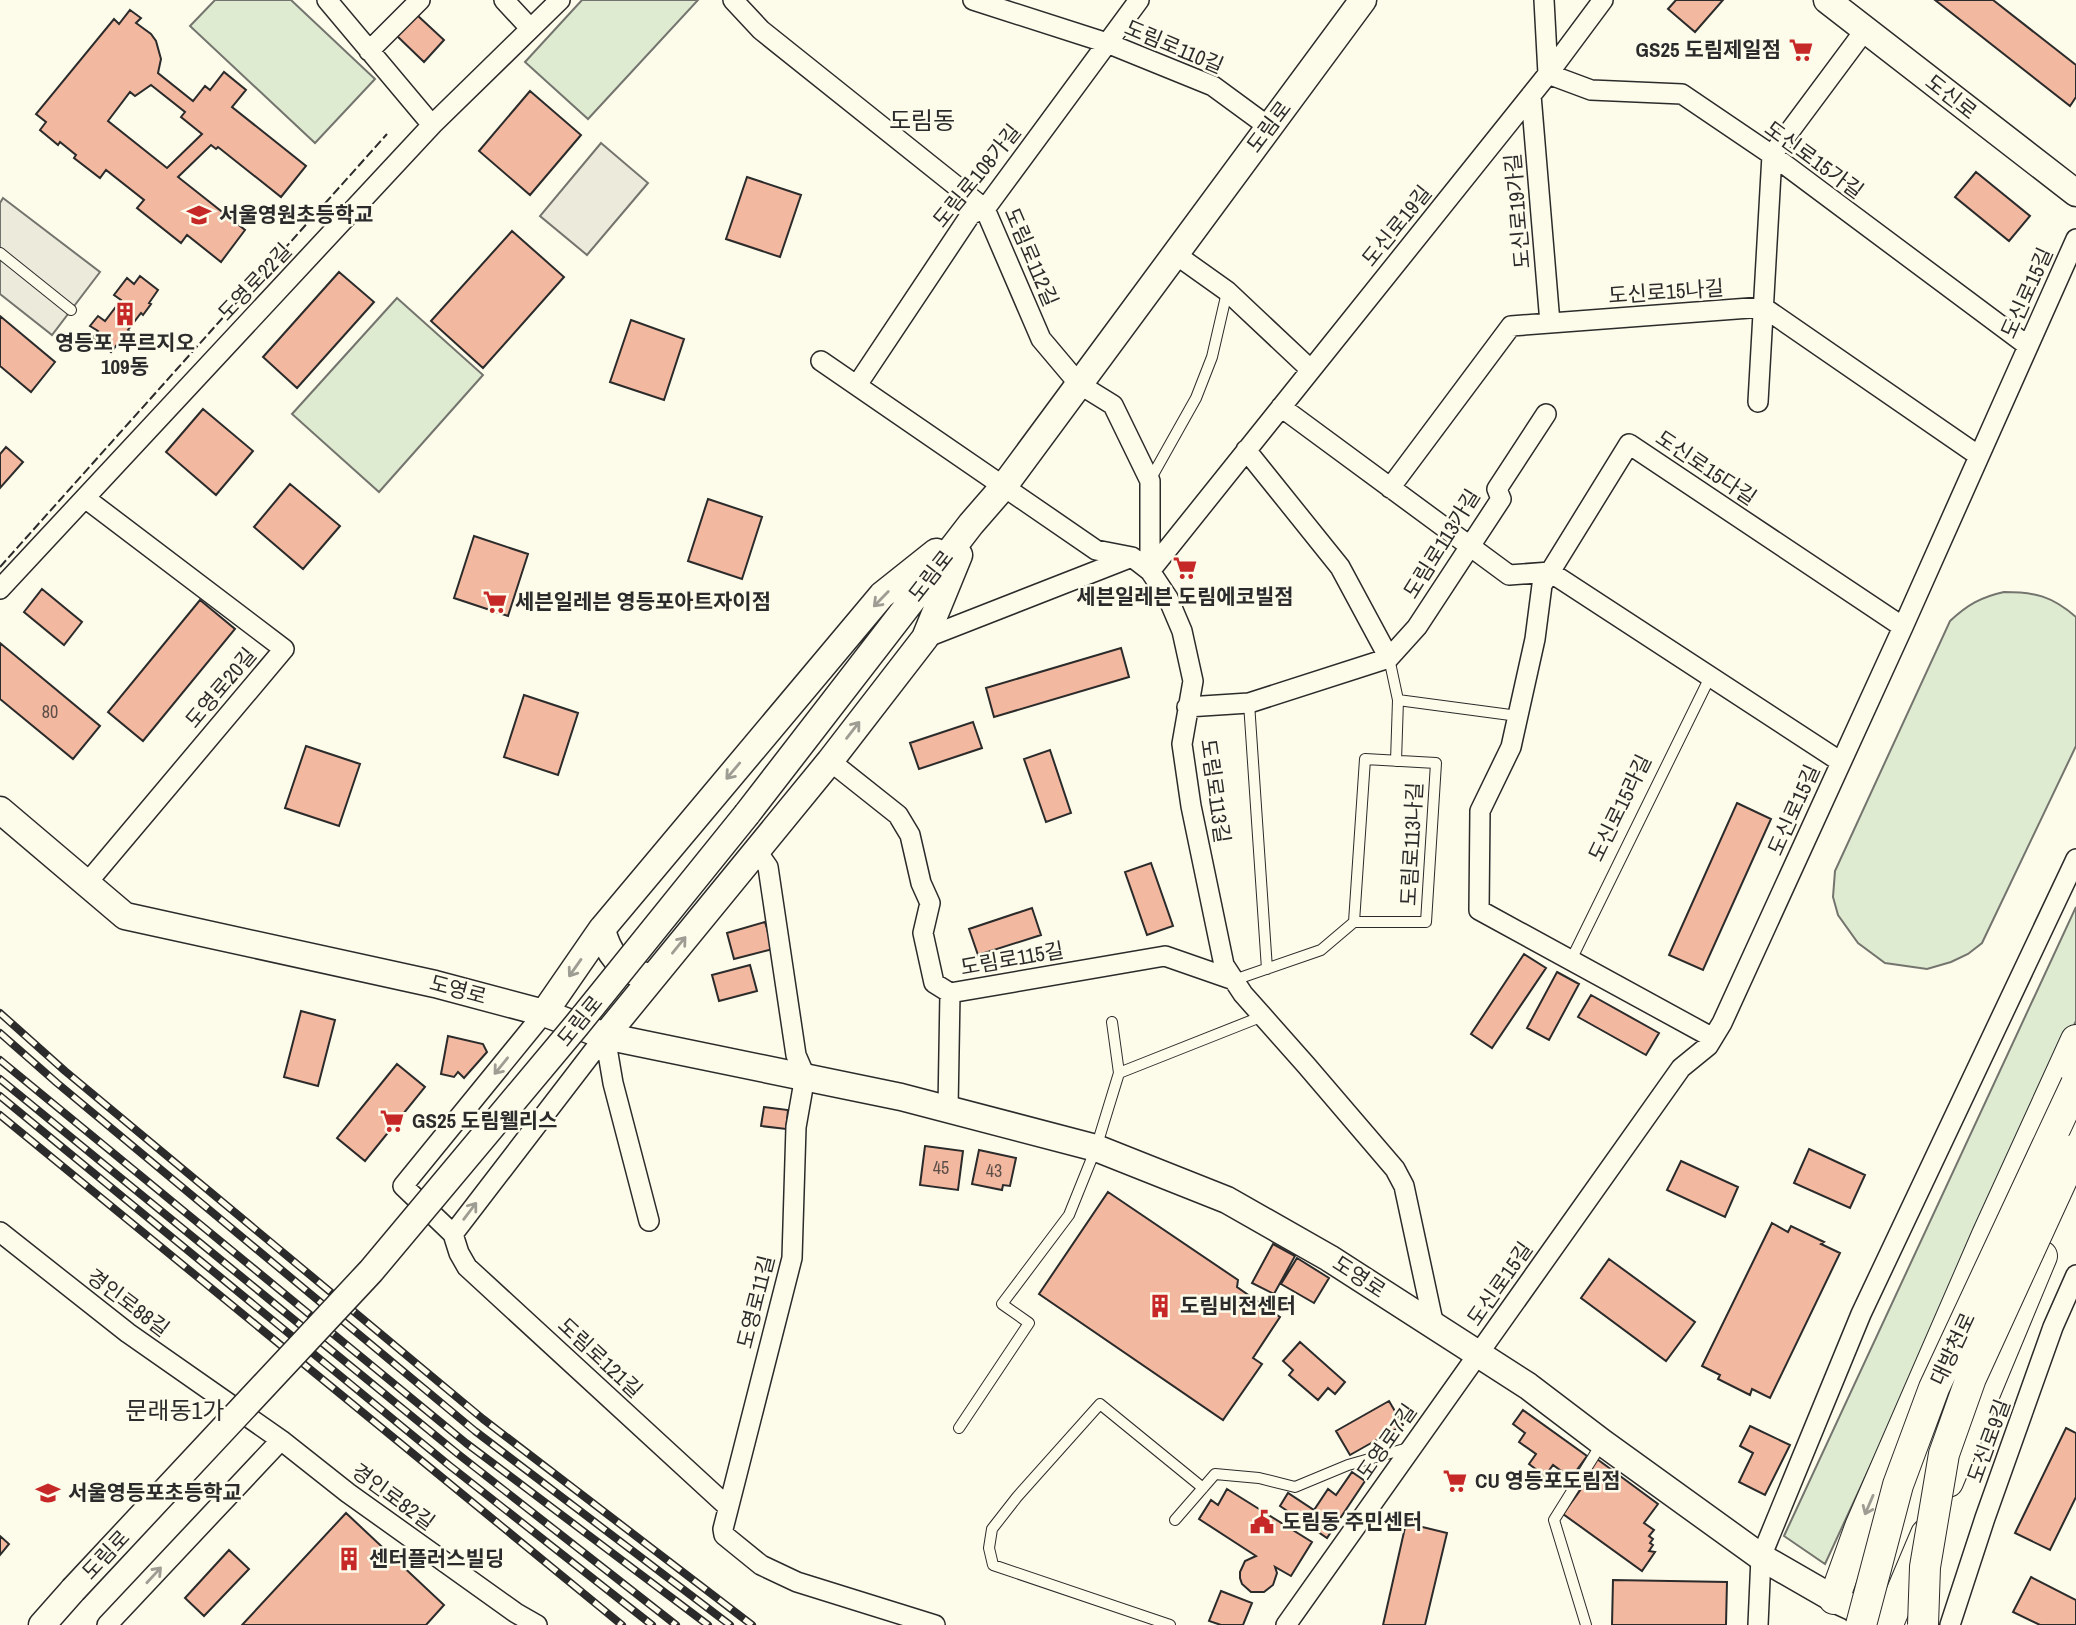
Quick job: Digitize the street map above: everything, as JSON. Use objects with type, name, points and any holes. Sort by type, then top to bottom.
[{"type":"main road","name":"도림로","points":[[42,1625],[371,1270],[567,1037],[747,814],[1003,486],[1363,0]]},
{"type":"main road","name":"도신로","points":[[1827,0],[2076,193]]},
{"type":"main road","points":[[605,1036],[830,761],[925,638],[971,524]]},
{"type":"main road","points":[[544,1013],[602,929],[882,595],[971,524]]},
{"type":"main road","name":"도영로","points":[[0,810],[125,916],[435,984],[544,1013],[605,1036],[805,1076],[948,1109],[1096,1148],[1227,1200],[1329,1258],[1528,1386],[1602,1443],[1761,1557],[1834,1599],[1889,1625]]},
{"type":"main road","points":[[602,929],[606,945],[629,971],[654,976]]},
{"type":"main road","points":[[1834,1599],[1860,1527],[1987,1235],[2076,1040]]},
{"type":"main road","name":"대방천로","points":[[1861,1625],[1898,1485],[1934,1388],[2076,1084]]},
{"type":"main road","name":"대방천로","points":[[1923,1625],[1925,1567],[1944,1454],[1971,1378],[2076,1149]]},
{"type":"main road","points":[[1889,1625],[2042,1254],[2076,1184]]},
{"type":"street","points":[[327,0],[432,125]]},
{"type":"street","points":[[369,51],[420,0]]},
{"type":"street","points":[[505,0],[530,28]]},
{"type":"street","name":"도영로22길","points":[[0,589],[432,125],[560,0]]},
{"type":"street","name":"도림로112길","points":[[733,0],[761,30],[985,209],[1041,339],[1079,384]]},
{"type":"street","name":"도림로110길","points":[[973,0],[1107,43],[1213,86],[1269,127]]},
{"type":"street","name":"도림로108가길","points":[[857,386],[971,214],[985,209],[1139,0]]},
{"type":"street","points":[[1544,0],[1548,74]]},
{"type":"street","name":"도신로19길","points":[[1150,571],[1548,74],[1603,0]]},
{"type":"street","points":[[1758,402],[1772,155],[1865,30]]},
{"type":"street","name":"도신로15가길","points":[[1548,74],[1591,90],[1682,94],[1772,155],[2028,346]]},
{"type":"street","name":"도신로19가길","points":[[1531,95],[1550,323]]},
{"type":"street","name":"도신로15길","points":[[1478,1354],[1681,1068],[1708,1046],[1722,1023],[2076,239]]},
{"type":"street","points":[[1175,254],[1227,291],[1311,370]]},
{"type":"street","points":[[1763,307],[1979,456]]},
{"type":"street","name":"도신로15나길","points":[[1390,488],[1511,326],[1763,307]]},
{"type":"street","points":[[821,361],[1003,486]]},
{"type":"street","points":[[1079,384],[1113,405],[1150,481],[1150,571]]},
{"type":"street","points":[[1281,407],[1509,575],[1550,572],[1841,762]]},
{"type":"street","name":"도림로113가길","points":[[1188,707],[1249,704],[1389,658],[1417,627],[1501,499],[1497,489],[1546,415]]},
{"type":"street","name":"도신로15다길","points":[[1713,1038],[1479,910],[1480,811],[1511,747],[1535,639],[1542,585],[1629,444],[1903,627]]},
{"type":"street","points":[[1247,450],[1340,567],[1389,658]]},
{"type":"street","name":"도림로113길","points":[[1003,486],[1096,550],[1132,557],[1150,571],[1168,598],[1182,631],[1193,681],[1182,744],[1191,806],[1224,965],[1243,994],[1395,1169],[1404,1186],[1434,1326]]},
{"type":"street","name":"도영로20길","points":[[85,498],[284,649],[87,883]]},
{"type":"street","points":[[925,638],[1132,557]]},
{"type":"street","name":"도림로115길","points":[[830,761],[898,815],[910,835],[921,883],[930,903],[923,933],[934,983],[950,993],[1165,956],[1234,981]]},
{"type":"street","name":"도영로11길","points":[[756,850],[768,867],[796,1055],[805,1076],[796,1127],[792,1258],[728,1507],[724,1535],[761,1564],[797,1582],[935,1625]]},
{"type":"street","points":[[1758,1625],[1761,1557],[1861,1314],[2076,859]]},
{"type":"street","points":[[948,1109],[950,993]]},
{"type":"street","points":[[544,1013],[403,1186],[453,1234],[605,1036]]},
{"type":"street","points":[[605,1036],[612,1083],[649,1221]]},
{"type":"street","name":"경인로88길","points":[[0,1231],[128,1333],[232,1406]]},
{"type":"street","name":"도림로121길","points":[[453,1234],[467,1267],[728,1507]]},
{"type":"street","name":"도신로9길","points":[[1950,1625],[2053,1327],[2076,1275]]},
{"type":"street","name":"도영로7길","points":[[1286,1625],[1478,1354]]},
{"type":"street","name":"경인로82길","points":[[232,1406],[281,1440],[510,1619],[537,1625]]},
{"type":"street","points":[[107,1625],[281,1440]]},
{"type":"lane","points":[[0,253],[71,310]]},
{"type":"lane","points":[[1150,481],[1196,398],[1212,357],[1227,291]]},
{"type":"lane","points":[[1389,658],[1398,700],[1396,761]]},
{"type":"lane","name":"도신로15라길","points":[[1571,960],[1710,677]]},
{"type":"lane","points":[[1398,700],[1518,716]]},
{"type":"lane","points":[[1249,704],[1267,969]]},
{"type":"lane","name":"도림로113나길","points":[[1365,759],[1436,763],[1426,922],[1354,922],[1365,759]]},
{"type":"lane","points":[[1234,981],[1321,950],[1354,922]]},
{"type":"lane","points":[[1119,1073],[1263,1016]]},
{"type":"lane","points":[[959,1428],[1028,1323],[1002,1304],[1069,1215],[1096,1148],[1119,1073],[1112,1022]]},
{"type":"lane","points":[[1170,1625],[993,1565],[989,1548],[992,1529],[1100,1404],[1203,1488]]},
{"type":"lane","points":[[1586,1625],[1554,1520],[1602,1443]]},
{"type":"lane","points":[[1175,1520],[1214,1474],[1259,1478],[1295,1487],[1348,1465],[1412,1447]]},
{"type":"green space","points":[[215,0],[291,0],[375,79],[315,143],[190,26]]},
{"type":"green space","points":[[582,0],[698,0],[588,119],[525,62]]},
{"type":"green space","points":[[397,298],[483,375],[379,492],[292,414]]},
{"type":"green space","points":[[2004,592],[2043,597],[2059,604],[2076,617],[2076,746],[1982,943],[1968,954],[1927,969],[1885,963],[1858,943],[1838,915],[1833,897],[1835,871],[1950,621],[1975,602]]},
{"type":"green space","points":[[2076,907],[2076,1021],[1825,1564],[1784,1536]]},
{"type":"shaded area","points":[[601,143],[648,183],[587,255],[540,216]]},
{"type":"shaded area","points":[[3,198],[100,272],[52,335],[0,294],[0,203]]},
{"type":"building","points":[[1676,0],[1723,0],[1695,32],[1668,9]]},
{"type":"building","points":[[1935,0],[1993,0],[2076,65],[2076,97],[2070,106]]},
{"type":"building","points":[[130,10],[141,18],[136,23],[156,41],[161,59],[158,73],[193,101],[205,86],[210,90],[224,72],[246,90],[232,107],[306,166],[281,197],[218,147],[216,149],[211,145],[178,177],[245,230],[221,262],[187,235],[181,243],[137,208],[144,200],[106,170],[100,178],[74,158],[76,155],[60,142],[58,145],[40,130],[46,122],[36,114],[114,19],[119,24]],"holes":[[[151,85],[185,112],[181,117],[202,134],[167,168],[108,121],[130,92],[135,96]]]},
{"type":"building","points":[[417,15],[444,40],[424,62],[397,36]]},
{"type":"building","points":[[530,91],[581,135],[530,195],[479,151]]},
{"type":"building","points":[[1976,172],[2030,216],[2009,241],[1955,197]]},
{"type":"building","points":[[747,177],[801,195],[780,257],[726,239]]},
{"type":"building","points":[[512,231],[564,277],[483,368],[431,321]]},
{"type":"building","points":[[339,272],[374,302],[297,388],[263,357]]},
{"type":"building","name":"영등포 푸르지오 109동","points":[[140,276],[158,290],[143,315],[141,313],[128,330],[130,332],[122,343],[120,341],[111,352],[93,337],[98,331],[90,326],[98,316],[105,321],[121,300],[114,295],[127,278],[134,284]]},
{"type":"building","points":[[0,316],[55,362],[31,392],[0,366]]},
{"type":"building","points":[[631,320],[684,339],[664,400],[610,382]]},
{"type":"building","points":[[203,409],[253,451],[216,495],[166,452]]},
{"type":"building","points":[[6,447],[23,462],[0,488],[0,454]]},
{"type":"building","points":[[290,484],[340,526],[303,569],[254,527]]},
{"type":"building","points":[[708,499],[762,517],[742,579],[688,561]]},
{"type":"building","points":[[474,536],[528,554],[508,616],[454,598]]},
{"type":"building","points":[[42,589],[82,622],[64,645],[24,612]]},
{"type":"building","points":[[200,600],[235,629],[143,741],[108,712]]},
{"type":"building","points":[[0,643],[100,726],[73,759],[0,699]]},
{"type":"building","points":[[1121,648],[1129,677],[994,717],[986,688]]},
{"type":"building","points":[[524,695],[578,713],[558,775],[504,757]]},
{"type":"building","points":[[973,722],[982,748],[919,769],[910,743]]},
{"type":"building","points":[[306,746],[360,764],[339,826],[285,808]]},
{"type":"building","points":[[1050,750],[1071,813],[1046,822],[1024,759]]},
{"type":"building","points":[[1737,803],[1771,819],[1703,970],[1669,955]]},
{"type":"building","points":[[1151,863],[1173,926],[1147,935],[1125,872]]},
{"type":"building","points":[[1032,908],[1041,935],[978,955],[969,929]]},
{"type":"building","points":[[765,922],[773,949],[734,959],[727,933]]},
{"type":"building","points":[[1524,954],[1546,968],[1492,1048],[1471,1034]]},
{"type":"building","points":[[750,965],[757,991],[719,1001],[712,975]]},
{"type":"building","points":[[1557,972],[1579,984],[1549,1040],[1527,1028]]},
{"type":"building","points":[[1591,995],[1659,1033],[1646,1055],[1578,1017]]},
{"type":"building","points":[[301,1011],[335,1020],[318,1086],[284,1077]]},
{"type":"building","points":[[448,1036],[483,1044],[487,1052],[464,1078],[458,1072],[454,1077],[441,1074]]},
{"type":"building","points":[[397,1064],[425,1087],[365,1161],[337,1138]]},
{"type":"building","points":[[764,1107],[788,1110],[786,1129],[761,1126]]},
{"type":"building","points":[[925,1146],[963,1151],[958,1190],[920,1185]]},
{"type":"building","points":[[1809,1149],[1865,1175],[1850,1208],[1794,1183]]},
{"type":"building","points":[[979,1150],[1016,1158],[1010,1186],[1003,1185],[1002,1190],[972,1184]]},
{"type":"building","points":[[1681,1161],[1738,1187],[1725,1217],[1667,1190]]},
{"type":"building","name":"도림비전센터","points":[[1108,1192],[1238,1280],[1237,1287],[1280,1317],[1253,1358],[1262,1364],[1223,1420],[1039,1294]]},
{"type":"building","points":[[1772,1223],[1788,1232],[1791,1226],[1840,1253],[1770,1398],[1752,1389],[1750,1395],[1718,1379],[1720,1375],[1702,1366]]},
{"type":"building","points":[[1273,1244],[1295,1256],[1274,1294],[1252,1283]]},
{"type":"building","points":[[1297,1258],[1329,1278],[1314,1303],[1281,1284]]},
{"type":"building","points":[[1609,1259],[1695,1322],[1666,1361],[1581,1298]]},
{"type":"building","points":[[1300,1342],[1345,1382],[1335,1394],[1328,1388],[1318,1400],[1289,1375],[1293,1370],[1283,1361]]},
{"type":"building","points":[[1389,1401],[1403,1425],[1350,1455],[1336,1431]]},
{"type":"building","points":[[1523,1410],[1587,1456],[1571,1478],[1553,1465],[1545,1476],[1529,1464],[1536,1454],[1519,1442],[1525,1433],[1513,1424]]},
{"type":"building","points":[[1750,1426],[1790,1445],[1765,1495],[1739,1482],[1753,1453],[1740,1446]]},
{"type":"building","points":[[2066,1428],[2076,1433],[2076,1497],[2050,1550],[2015,1533]]},
{"type":"building","points":[[1597,1459],[1658,1504],[1644,1523],[1654,1530],[1649,1536],[1653,1539],[1650,1543],[1653,1545],[1649,1551],[1655,1552],[1642,1571],[1563,1514],[1581,1489],[1578,1486]]},
{"type":"building","points":[[1352,1472],[1365,1481],[1327,1538],[1280,1506],[1288,1493],[1314,1510],[1328,1489],[1336,1495]]},
{"type":"building","points":[[1227,1489],[1312,1542],[1291,1576],[1275,1567],[1277,1573],[1273,1585],[1264,1592],[1251,1592],[1242,1584],[1240,1578],[1245,1561],[1256,1556],[1199,1519],[1211,1500],[1218,1505]]},
{"type":"building","name":"센터플러스빌딩","points":[[346,1513],[444,1605],[426,1625],[242,1625]]},
{"type":"building","points":[[1406,1523],[1447,1533],[1425,1625],[1383,1625]]},
{"type":"building","points":[[0,1536],[9,1544],[0,1555]]},
{"type":"building","points":[[229,1550],[249,1569],[204,1616],[185,1598]]},
{"type":"building","points":[[2031,1577],[2076,1600],[2076,1625],[2040,1625],[2013,1612]]},
{"type":"building","points":[[1613,1580],[1727,1582],[1726,1625],[1612,1625]]},
{"type":"building","points":[[1221,1591],[1252,1603],[1243,1625],[1221,1625],[1209,1621]]},
{"type":"railway","points":[[0,1013],[65,1071],[483,1419],[752,1625]]},
{"type":"railway","points":[[0,1033],[475,1431],[730,1625]]},
{"type":"railway","points":[[0,1060],[466,1443],[708,1625]]},
{"type":"railway","points":[[0,1079],[458,1454],[676,1625]]},
{"type":"railway","points":[[0,1096],[450,1466],[652,1625]]},
{"type":"railway","points":[[0,1115],[622,1625]]},
{"type":"fence","points":[[0,567],[387,134]]},
{"type":"place","name":"GS25 도림제일점","points":[[1801,50]]},
{"type":"place","name":"서울영원초등학교","points":[[199,215]]},
{"type":"place","name":"영등포 푸르지오 109동","points":[[125,314]]},
{"type":"place","name":"세븐일레븐 도림에코빌점","points":[[1185,568]]},
{"type":"place","name":"세븐일레븐 영등포아트자이점","points":[[495,602]]},
{"type":"place","name":"GS25 도림웰리스","points":[[392,1121]]},
{"type":"place","name":"도림비전센터","points":[[1160,1306]]},
{"type":"place","name":"CU 영등포도림점","points":[[1455,1481]]},
{"type":"place","name":"서울영등포초등학교","points":[[48,1493]]},
{"type":"place","name":"도림동 주민센터","points":[[1262,1522]]},
{"type":"place","name":"센터플러스빌딩","points":[[349,1559]]},
{"type":"district","name":"도림동","points":[[922,121]]},
{"type":"district","name":"문래동1가","points":[[175,1411]]}]
